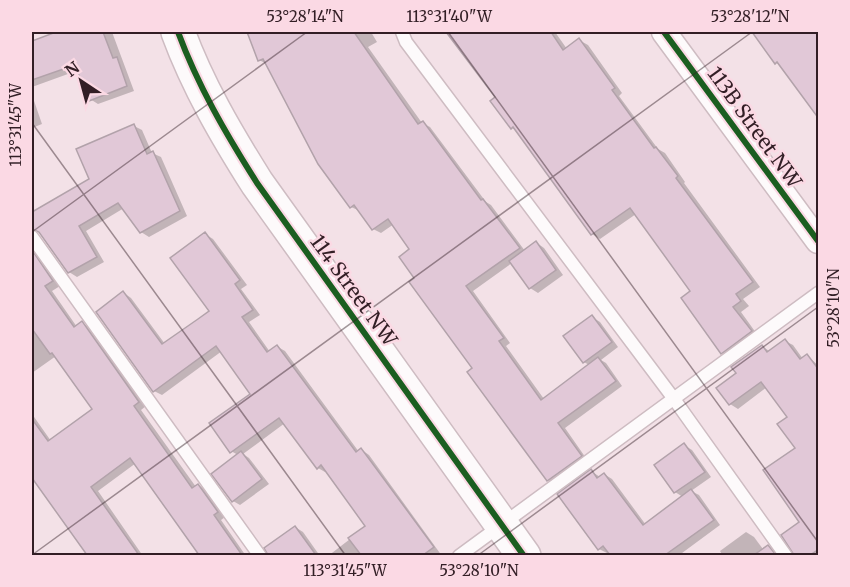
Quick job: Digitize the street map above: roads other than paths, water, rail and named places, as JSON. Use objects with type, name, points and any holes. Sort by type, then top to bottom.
[{"type":"street","name":"114 Street NW","points":[[178,32],[203,93],[257,183],[524,555]]},
{"type":"street","name":"113B Street NW","points":[[664,32],[819,241]]},
{"type":"lane","points":[[402,32],[406,42],[674,399],[786,555]]},
{"type":"lane","points":[[32,237],[260,555]]},
{"type":"lane","points":[[459,555],[819,293]]}]
